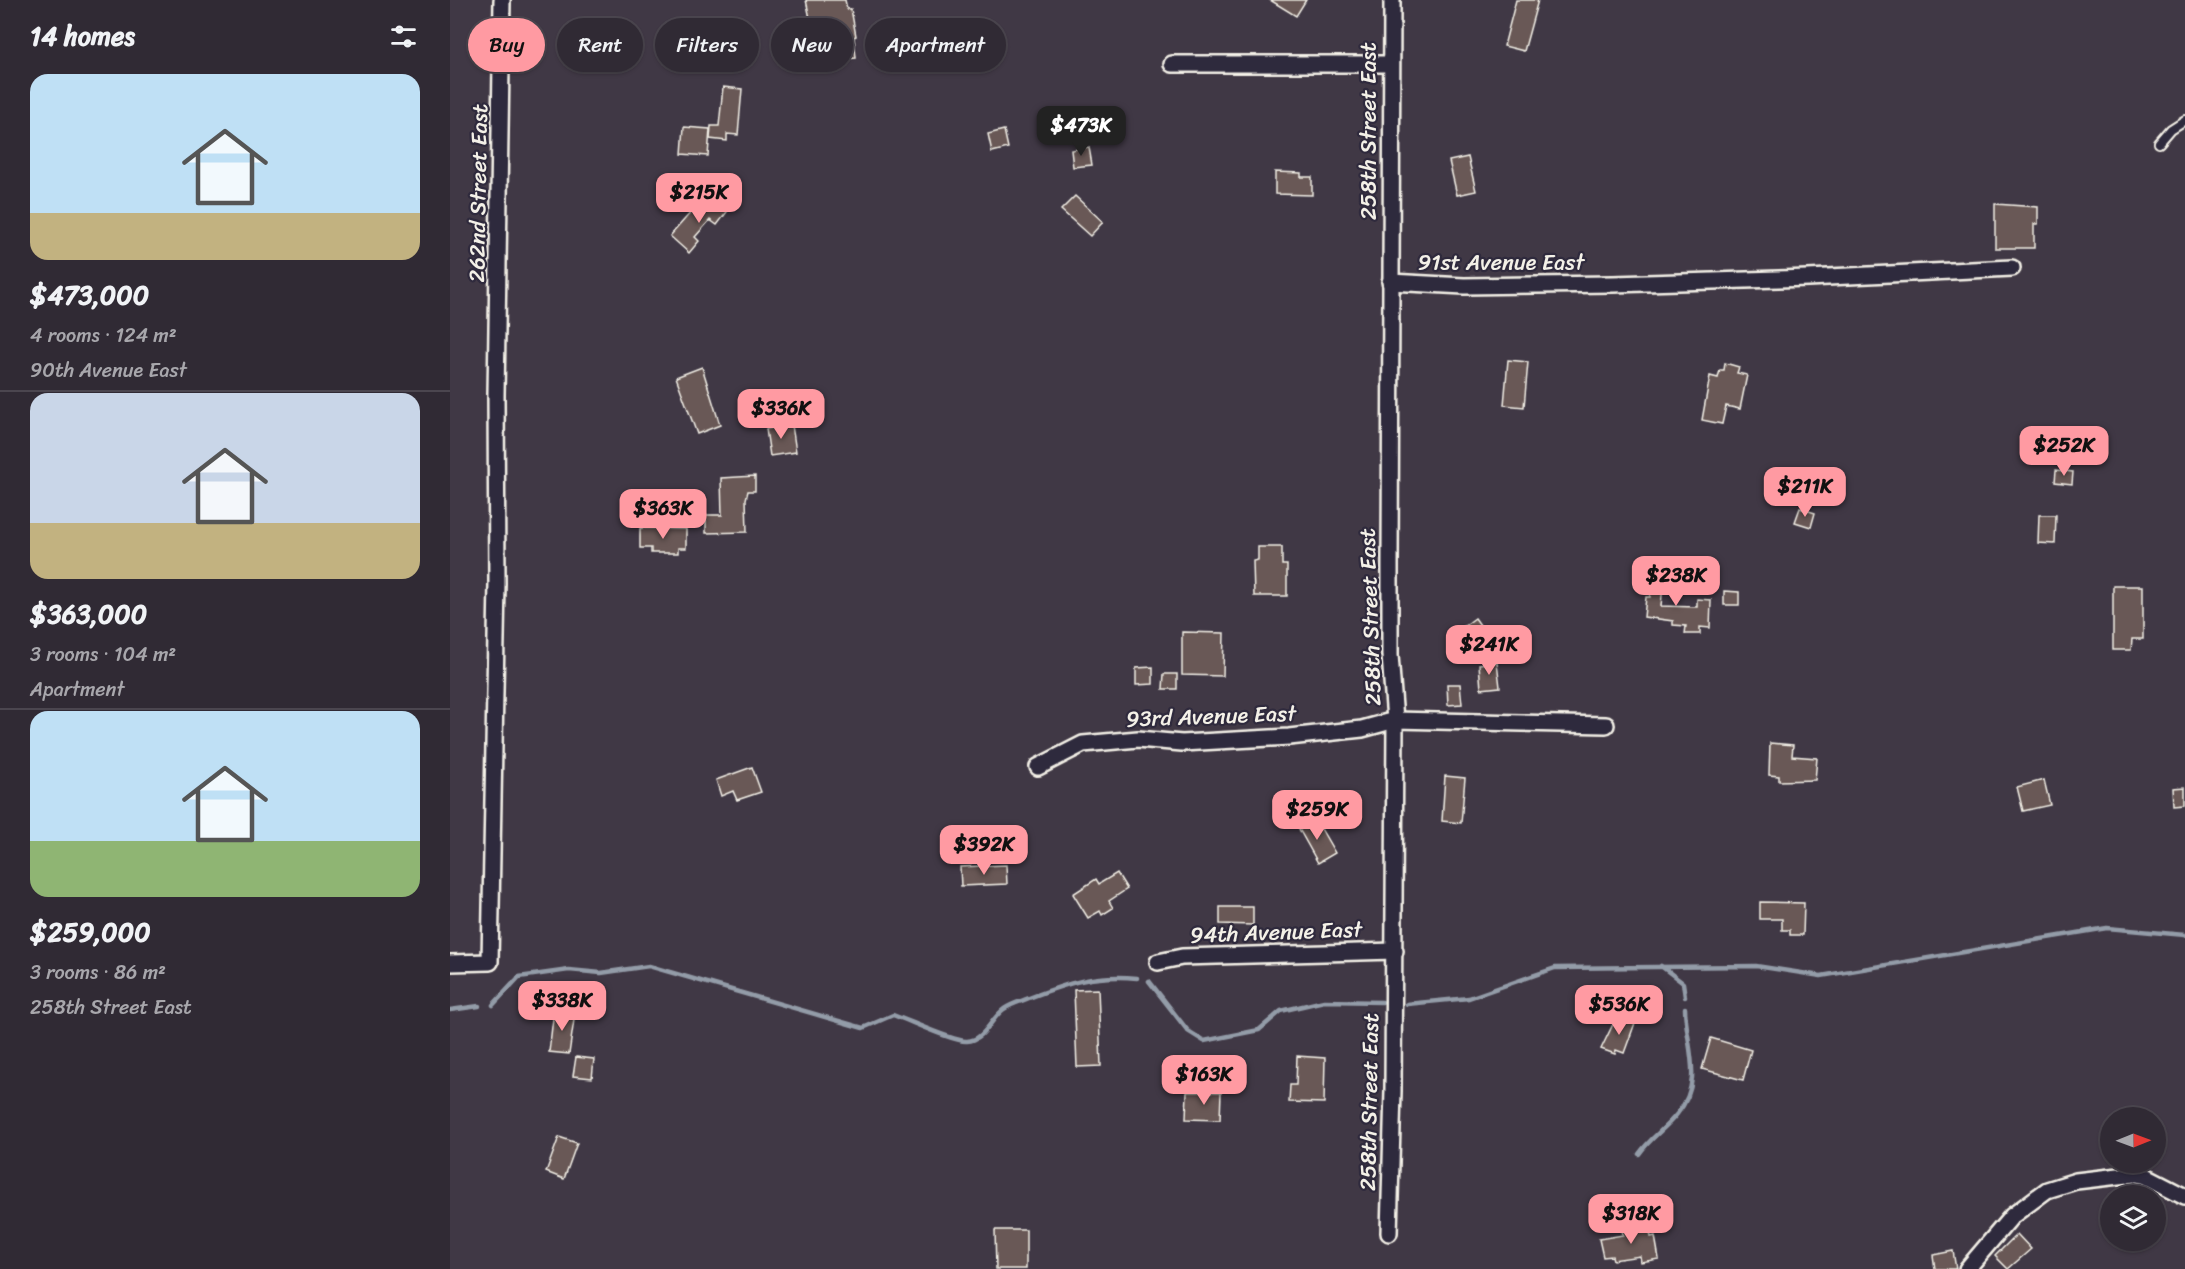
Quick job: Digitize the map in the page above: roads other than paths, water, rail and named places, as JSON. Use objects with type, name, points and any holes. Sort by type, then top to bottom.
[{"type":"street","name":"262nd Street East","points":[[450,963],[490,962],[497,583],[496,395],[502,0]]},
{"type":"street","name":"258th Street East","points":[[1389,1233],[1395,951],[1395,720],[1390,644],[1390,64],[1392,0]]},
{"type":"street","points":[[1172,64],[1390,64]]},
{"type":"street","name":"91st Avenue East","points":[[1390,282],[1464,286],[1613,284],[1808,279],[2012,268]]},
{"type":"street","name":"93rd Avenue East","points":[[1038,767],[1083,744],[1138,739],[1182,743],[1289,737],[1362,729],[1395,720],[1606,725]]},
{"type":"street","name":"94th Avenue East","points":[[1158,962],[1182,957],[1395,951]]},
{"type":"street","points":[[1967,1269],[2012,1216],[2047,1190],[2076,1181],[2136,1174],[2146,1176],[2185,1196]]},
{"type":"lane","points":[[2159,143],[2171,129],[2185,120]]},
{"type":"waterway","points":[[1407,1004],[1469,998],[1555,968],[1756,966],[1821,976],[2107,928],[2185,935]]},
{"type":"waterway","points":[[493,1005],[519,977],[569,970],[601,973],[649,966],[863,1028],[893,1015],[942,1035],[967,1041],[979,1037],[999,1013],[1016,1003],[1082,981],[1107,977],[1137,978]]},
{"type":"waterway","points":[[1661,966],[1683,983],[1685,997]]},
{"type":"waterway","points":[[1149,981],[1188,1031],[1204,1041],[1259,1030],[1281,1011],[1324,1001],[1382,1002]]},
{"type":"waterway","points":[[450,1010],[479,1006]]},
{"type":"waterway","points":[[1639,1154],[1677,1114],[1690,1089],[1692,1063],[1685,1008]]}]
